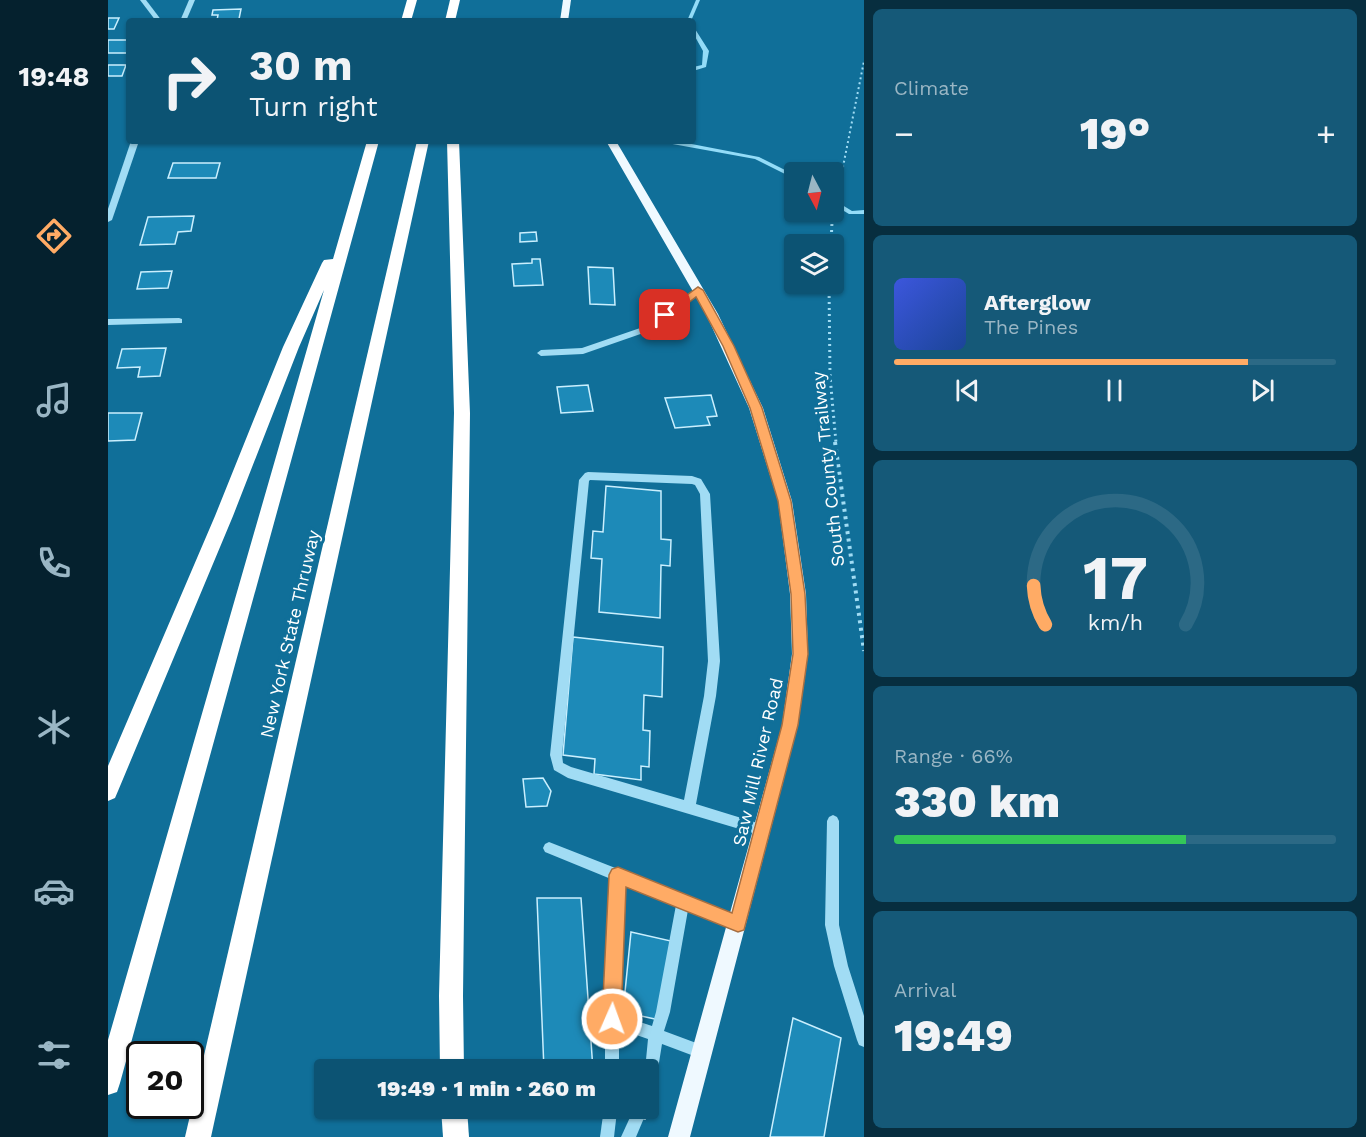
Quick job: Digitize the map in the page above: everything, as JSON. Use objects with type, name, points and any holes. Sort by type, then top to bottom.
[{"type":"highway","points":[[407,18],[412,0]]},
{"type":"highway","points":[[451,18],[456,0]]},
{"type":"highway","points":[[456,0],[457,18]]},
{"type":"highway","points":[[108,1083],[372,144]]},
{"type":"highway","name":"New York State Thruway","points":[[198,1137],[422,144]]},
{"type":"highway","points":[[452,1059],[462,413],[453,144]]},
{"type":"highway","points":[[108,791],[224,516],[291,347],[353,212]]},
{"type":"highway","points":[[455,1119],[456,1137]]},
{"type":"main road","points":[[564,18],[567,0]]},
{"type":"main road","name":"Saw Mill River Road","points":[[613,144],[729,346],[756,408],[785,501],[796,576],[800,628],[797,688],[763,830],[679,1137]]},
{"type":"street","points":[[143,0],[157,18]]},
{"type":"street","points":[[184,18],[192,0]]},
{"type":"street","points":[[108,220],[134,144]]},
{"type":"street","points":[[541,353],[583,351],[649,328],[698,290]]},
{"type":"street","points":[[108,322],[179,321]]},
{"type":"street","points":[[689,807],[710,696],[714,661],[705,494],[698,482],[692,480],[588,476],[584,480],[557,762],[561,769],[568,772],[763,830]]},
{"type":"street","points":[[833,821],[832,925],[841,966],[864,1040]]},
{"type":"street","points":[[549,848],[738,923]]},
{"type":"street","points":[[612,1059],[618,875]]},
{"type":"street","points":[[653,1059],[683,901]]},
{"type":"street","points":[[612,1019],[702,1052]]},
{"type":"street","points":[[607,1137],[609,1119]]},
{"type":"street","points":[[628,1137],[637,1119]]},
{"type":"path","points":[[831,234],[864,61]]},
{"type":"path","name":"South County Trailway","points":[[829,294],[827,327],[835,431],[864,651]]},
{"type":"building","points":[[241,9],[239,18],[217,18],[218,15],[212,15],[213,10]]},
{"type":"building","points":[[108,18],[119,18],[114,29],[108,29]]},
{"type":"building","points":[[108,40],[126,40],[126,53],[108,53]]},
{"type":"building","points":[[108,65],[126,65],[122,76],[108,76]]},
{"type":"building","points":[[173,163],[220,163],[216,178],[168,178]]},
{"type":"building","points":[[194,216],[191,231],[178,232],[175,244],[140,245],[148,217]]},
{"type":"building","points":[[536,232],[537,241],[520,242],[520,233]]},
{"type":"building","points":[[532,259],[540,259],[543,285],[514,286],[512,264],[532,263]]},
{"type":"building","points":[[588,267],[613,268],[615,305],[590,304]]},
{"type":"building","points":[[172,271],[168,288],[137,289],[141,272]]},
{"type":"building","points":[[166,348],[160,376],[138,377],[140,367],[117,368],[122,349]]},
{"type":"building","points":[[588,385],[593,411],[561,413],[557,387]]},
{"type":"building","points":[[711,395],[717,416],[707,417],[710,425],[675,428],[665,398]]},
{"type":"building","points":[[108,413],[142,413],[135,440],[108,441]]},
{"type":"building","points":[[606,486],[661,491],[661,539],[671,540],[670,566],[661,565],[660,618],[599,612],[602,559],[591,558],[593,531],[603,532]]},
{"type":"building","points":[[573,637],[663,647],[662,697],[644,695],[643,730],[650,731],[649,767],[641,766],[641,780],[594,774],[595,759],[563,755]]},
{"type":"building","points":[[543,778],[551,791],[547,806],[526,807],[523,779]]},
{"type":"building","points":[[537,898],[581,898],[592,1059],[544,1059]]},
{"type":"building","points":[[631,932],[671,941],[664,1021],[623,1012]]},
{"type":"building","points":[[793,1018],[841,1038],[824,1137],[770,1137]]},
{"type":"waterway","points":[[690,18],[698,0]]},
{"type":"waterway","points":[[696,34],[706,51],[704,66],[696,68]]},
{"type":"waterway","points":[[683,144],[757,158],[784,172]]},
{"type":"waterway","points":[[844,208],[851,213],[864,212]]},
{"type":"route","points":[[612,1019],[618,875],[738,923],[790,725],[800,654],[798,594],[785,501],[756,408],[729,346],[698,290],[665,315]]}]
